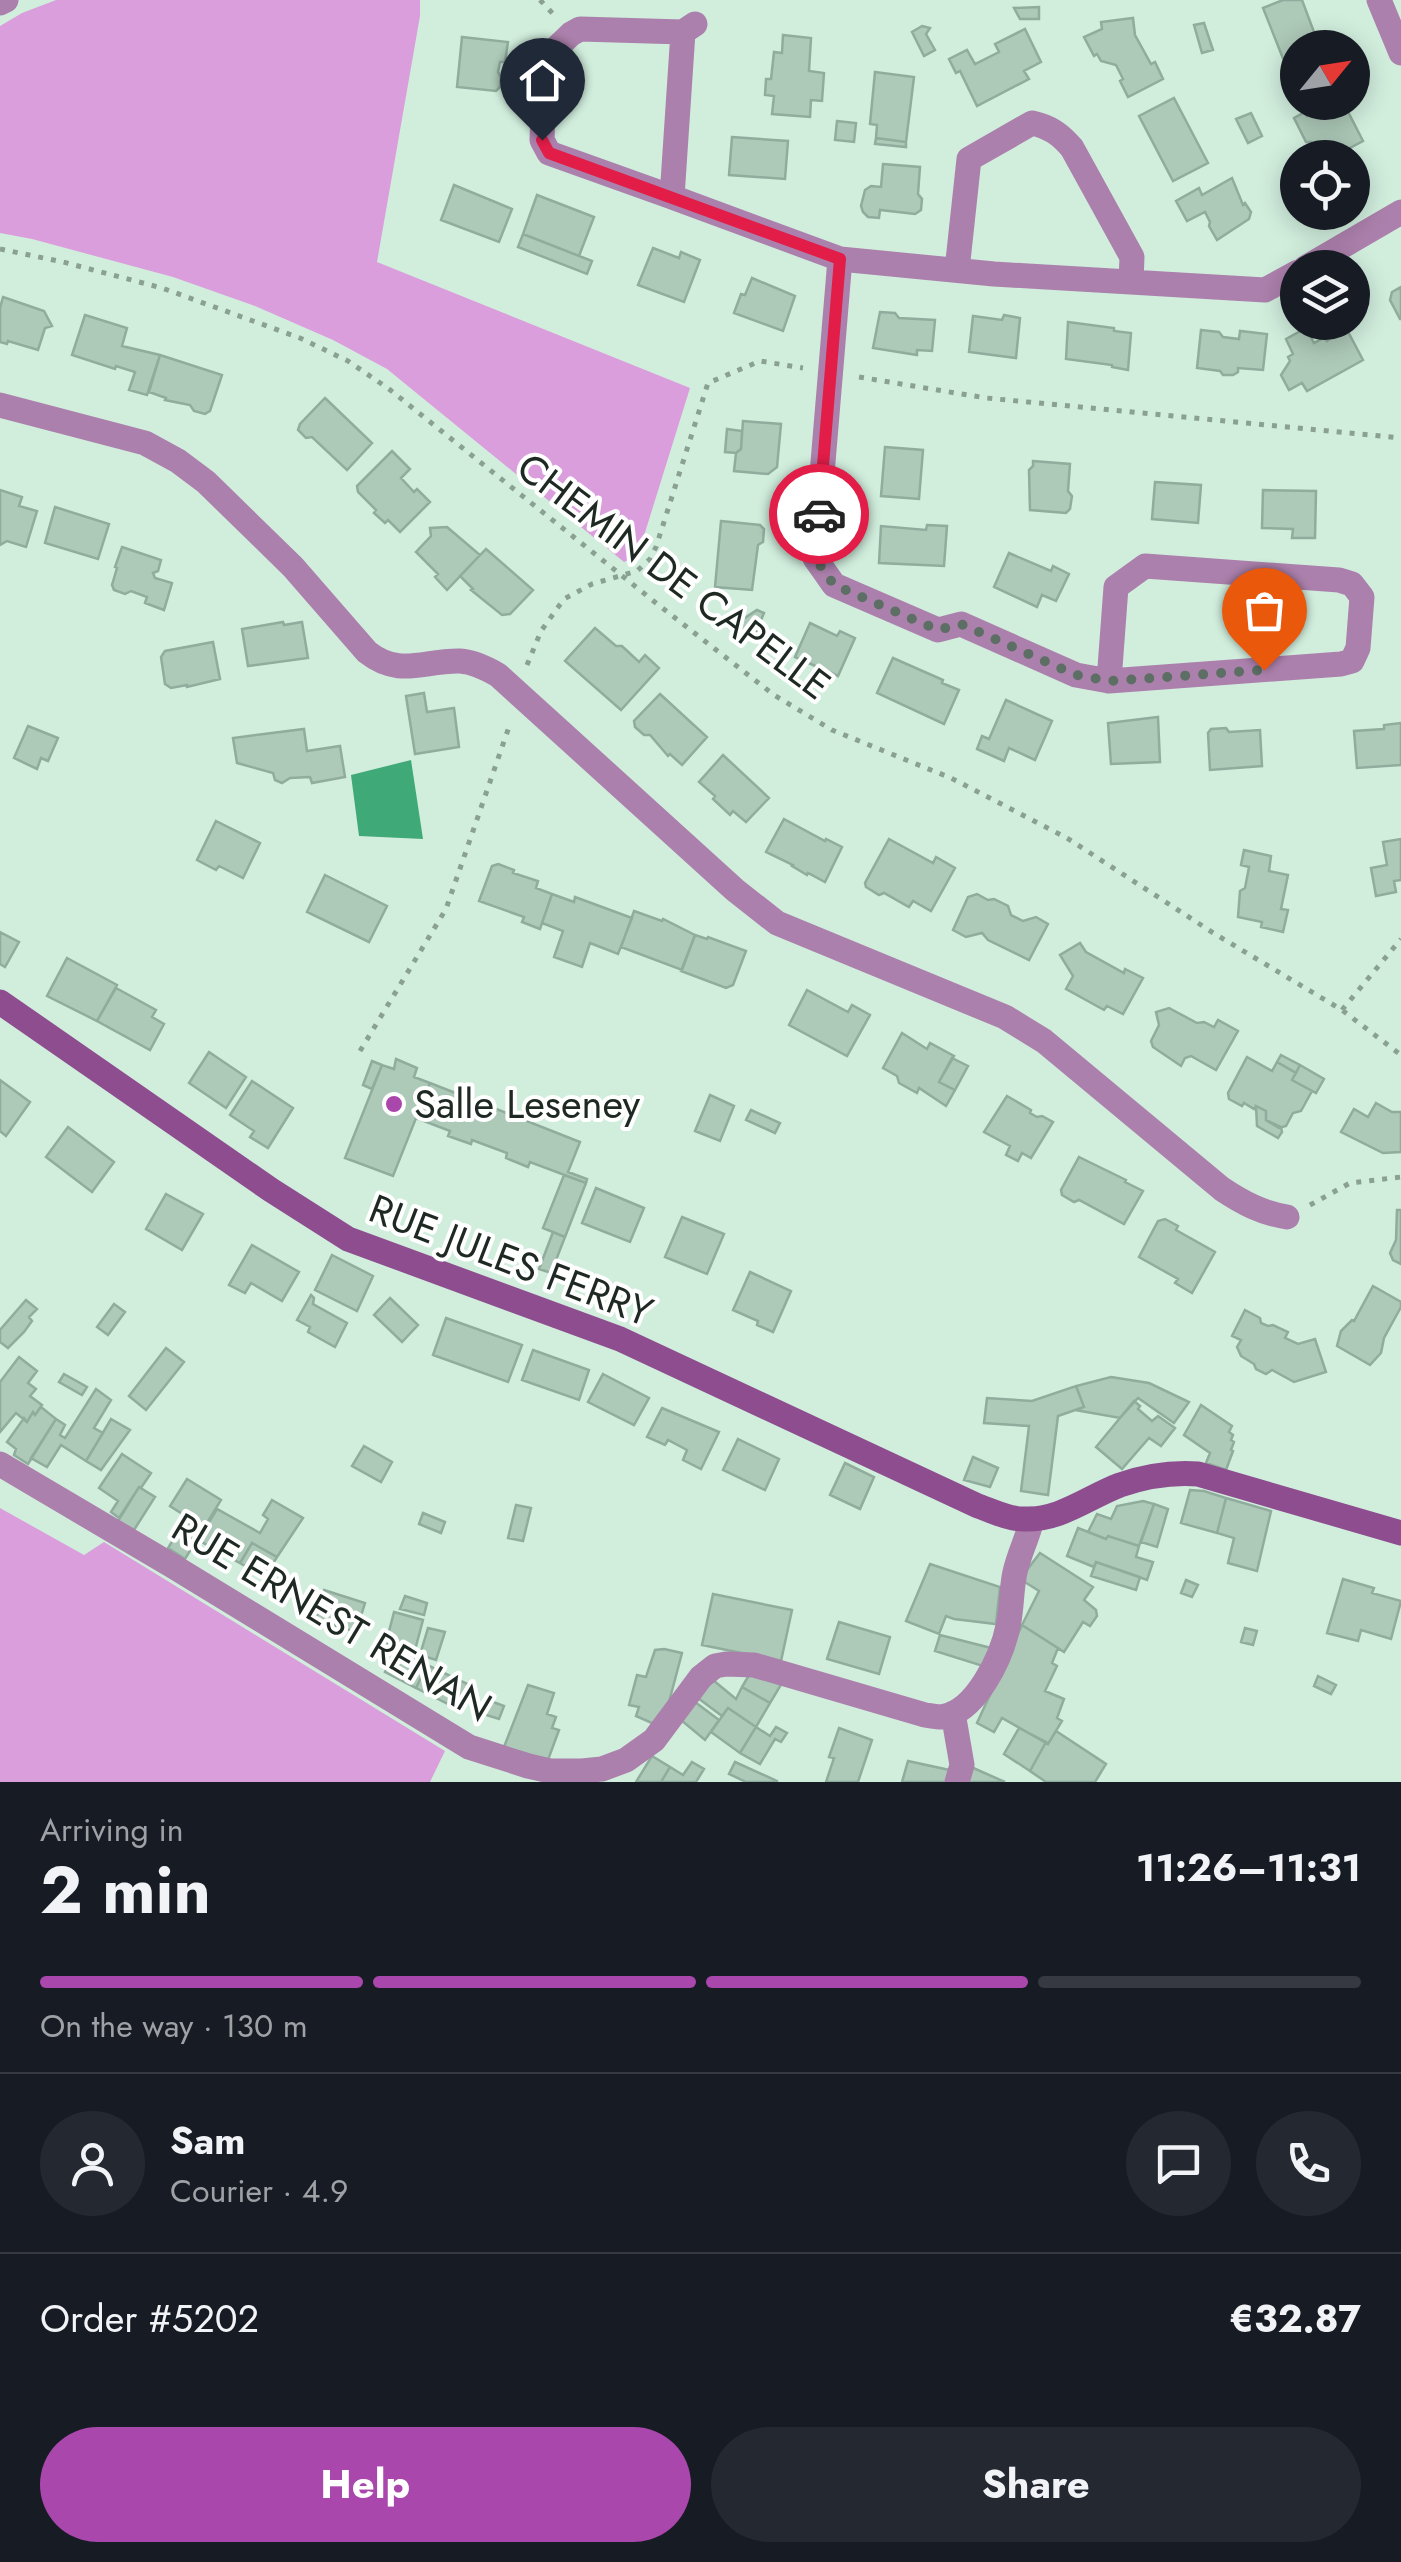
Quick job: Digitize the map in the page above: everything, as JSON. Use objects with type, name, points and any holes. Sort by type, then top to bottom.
[{"type":"street","points":[[1379,0],[1401,53]]},
{"type":"street","points":[[672,198],[689,28],[580,29],[571,34],[544,60],[542,140],[549,153],[672,198],[840,259],[994,274],[1265,290],[1280,282]]},
{"type":"street","points":[[957,270],[969,159],[1032,122],[1048,126],[1072,148],[1132,258],[1131,281]]},
{"type":"street","points":[[1336,250],[1401,212]]},
{"type":"street","points":[[840,259],[815,558],[834,585],[938,630],[961,624],[1076,675],[1110,681],[1352,661],[1358,648],[1362,598],[1352,584],[1339,580],[1145,566],[1116,587],[1110,681]]},
{"type":"street","points":[[0,405],[145,444],[178,460],[281,555],[380,662],[393,667],[460,661],[498,674],[735,890],[777,923],[1005,1017],[1044,1041],[1222,1190],[1246,1205],[1287,1217]]},
{"type":"street","name":"RUE JULES FERRY","points":[[0,1002],[348,1239],[609,1334],[967,1502],[1010,1517],[1032,1519]]},
{"type":"street","name":"RUE ERNEST RENAN","points":[[0,1464],[469,1747],[528,1766],[582,1771],[626,1760],[654,1740],[701,1677],[714,1666],[726,1664],[754,1666],[925,1715],[942,1717],[952,1713]]},
{"type":"street","points":[[957,1782],[962,1765],[952,1713],[967,1705],[982,1688],[1003,1645],[1016,1569],[1032,1519],[1072,1509],[1118,1486],[1164,1473],[1182,1473],[1198,1474],[1401,1533]]},
{"type":"path","name":"CHEMIN DE CAPELLE","points":[[0,249],[162,288],[300,338],[348,362],[389,390],[774,694],[832,730],[951,778],[1067,838],[1214,934],[1342,1010],[1401,1055]]},
{"type":"path","points":[[360,1050],[446,909],[540,631],[564,598],[592,584],[638,571],[650,559],[708,382],[760,362],[986,398],[1401,438]]},
{"type":"path","points":[[1342,1010],[1401,939]]},
{"type":"path","points":[[1287,1217],[1350,1183],[1401,1176]]},
{"type":"shaded area","points":[[56,0],[420,0],[377,262],[690,388],[638,555],[624,562],[387,369],[333,340],[255,306],[173,277],[0,233],[0,26]]},
{"type":"shaded area","points":[[411,760],[423,839],[359,836],[351,775]]},
{"type":"shaded area","points":[[0,1508],[84,1555],[104,1542],[445,1751],[430,1782],[0,1782]]},
{"type":"building","points":[[1283,0],[1302,0],[1313,30],[1280,30],[1280,51],[1263,8]]},
{"type":"building","points":[[1039,7],[1039,19],[1020,19],[1014,8]]},
{"type":"building","points":[[1133,18],[1135,35],[1163,79],[1128,97],[1116,65],[1094,56],[1084,37],[1102,29],[1101,22]]},
{"type":"building","points":[[1204,23],[1213,50],[1202,53],[1194,25]]},
{"type":"building","points":[[922,26],[930,28],[926,34],[935,50],[924,56],[912,32]]},
{"type":"building","points":[[1025,29],[1041,62],[1024,71],[1029,79],[977,106],[960,71],[956,73],[949,59],[967,50],[975,64],[999,52],[995,44]]},
{"type":"building","points":[[783,35],[811,38],[809,71],[824,73],[822,101],[811,100],[810,117],[772,114],[774,96],[765,95],[774,52],[782,53]]},
{"type":"building","points":[[462,37],[508,42],[505,62],[500,62],[500,87],[496,91],[457,87]]},
{"type":"building","points":[[875,72],[914,77],[906,142],[876,138],[877,125],[870,124]]},
{"type":"building","points":[[1174,98],[1208,163],[1173,181],[1139,116]]},
{"type":"building","points":[[1251,113],[1262,136],[1248,143],[1236,119]]},
{"type":"building","points":[[1295,120],[1352,120],[1362,140],[1305,140]]},
{"type":"building","points":[[837,121],[856,123],[854,142],[835,140]]},
{"type":"building","points":[[732,137],[788,141],[785,179],[729,175]]},
{"type":"building","points":[[876,138],[906,142],[906,147],[875,144]]},
{"type":"building","points":[[883,164],[920,167],[921,210],[915,214],[880,210],[879,218],[863,212],[865,190],[881,187]]},
{"type":"building","points":[[1232,178],[1243,205],[1251,212],[1249,219],[1217,240],[1205,212],[1187,221],[1176,201],[1199,188],[1202,195]]},
{"type":"building","points":[[454,185],[512,209],[499,242],[441,220]]},
{"type":"building","points":[[537,195],[594,217],[579,256],[523,234]]},
{"type":"building","points":[[523,234],[592,261],[587,274],[518,247]]},
{"type":"building","points":[[653,248],[679,258],[681,252],[700,260],[684,302],[638,285]]},
{"type":"building","points":[[752,278],[795,296],[783,331],[734,313]]},
{"type":"building","points":[[1401,287],[1400,319],[1390,300],[1392,292]]},
{"type":"building","points":[[3,297],[44,311],[52,326],[45,328],[38,350],[0,342]]},
{"type":"building","points":[[880,312],[895,313],[899,318],[935,320],[932,351],[917,350],[917,355],[873,348]]},
{"type":"building","points":[[85,315],[127,328],[122,346],[160,355],[147,395],[129,390],[135,372],[72,355]]},
{"type":"building","points":[[1004,315],[1020,318],[1016,358],[969,352],[973,316],[1002,320]]},
{"type":"building","points":[[1068,322],[1131,333],[1128,370],[1066,359]]},
{"type":"building","points":[[1201,330],[1239,339],[1240,331],[1267,334],[1263,370],[1238,368],[1233,375],[1223,375],[1220,371],[1197,368]]},
{"type":"building","points":[[1286,340],[1352,340],[1363,360],[1307,391],[1302,383],[1289,390],[1281,375],[1293,354]]},
{"type":"building","points":[[160,355],[222,375],[210,411],[194,411],[190,405],[149,392]]},
{"type":"building","points":[[325,398],[372,443],[347,470],[312,437],[306,438],[298,430]]},
{"type":"building","points":[[743,421],[781,424],[777,467],[768,474],[734,471]]},
{"type":"building","points":[[727,429],[742,431],[741,449],[736,453],[725,452]]},
{"type":"building","points":[[885,447],[923,450],[919,499],[881,496]]},
{"type":"building","points":[[392,451],[410,469],[401,478],[430,502],[400,532],[374,513],[376,510],[357,486]]},
{"type":"building","points":[[1033,461],[1070,464],[1068,491],[1072,496],[1066,513],[1030,510],[1029,470]]},
{"type":"building","points":[[1155,482],[1201,485],[1198,523],[1152,519]]},
{"type":"building","points":[[0,490],[22,497],[19,506],[37,511],[26,547],[7,541],[0,545]]},
{"type":"building","points":[[1263,490],[1316,491],[1315,538],[1292,538],[1293,529],[1262,528]]},
{"type":"building","points":[[55,507],[109,524],[98,559],[45,543]]},
{"type":"building","points":[[721,521],[760,525],[764,529],[752,590],[715,587]]},
{"type":"building","points":[[927,525],[947,526],[944,566],[879,563],[881,526],[926,530]]},
{"type":"building","points":[[447,527],[480,555],[447,590],[435,577],[438,574],[416,552],[431,536],[430,528]]},
{"type":"building","points":[[122,547],[161,560],[158,571],[153,573],[155,578],[172,583],[164,610],[145,603],[147,597],[114,590],[115,567]]},
{"type":"building","points":[[486,549],[533,590],[510,614],[502,615],[460,576]]},
{"type":"building","points":[[1009,553],[1051,571],[1053,566],[1069,574],[1056,601],[1042,595],[1037,607],[994,587]]},
{"type":"building","points":[[757,610],[764,613],[753,639],[729,628]]},
{"type":"building","points":[[302,622],[308,658],[248,666],[242,629]]},
{"type":"building","points":[[810,623],[837,636],[840,631],[855,638],[838,676],[795,657]]},
{"type":"building","points":[[595,628],[639,662],[645,655],[659,668],[621,710],[565,661]]},
{"type":"building","points":[[213,642],[220,679],[187,687],[171,688],[165,684],[161,657],[165,651]]},
{"type":"building","points":[[893,658],[959,690],[944,724],[877,693]]},
{"type":"building","points":[[424,693],[427,712],[454,708],[459,747],[415,754],[406,696]]},
{"type":"building","points":[[660,694],[707,737],[682,765],[668,756],[650,735],[635,727],[634,721]]},
{"type":"building","points":[[1006,700],[1052,721],[1035,760],[1009,748],[1004,761],[977,749],[982,736],[989,739]]},
{"type":"building","points":[[1158,717],[1160,762],[1111,764],[1108,723]]},
{"type":"building","points":[[1401,723],[1401,765],[1357,768],[1354,731],[1384,729],[1384,725]]},
{"type":"building","points":[[28,726],[58,738],[48,761],[41,758],[37,769],[14,758]]},
{"type":"building","points":[[1226,728],[1229,732],[1260,730],[1262,766],[1210,770],[1208,733],[1211,729]]},
{"type":"building","points":[[304,729],[307,751],[340,746],[345,777],[312,783],[310,777],[290,778],[282,783],[275,780],[273,773],[237,763],[233,738]]},
{"type":"building","points":[[723,755],[769,798],[746,822],[733,811],[730,815],[699,782]]},
{"type":"building","points":[[784,819],[842,847],[825,882],[766,852]]},
{"type":"building","points":[[216,821],[260,843],[243,878],[197,860]]},
{"type":"building","points":[[889,839],[933,863],[936,857],[955,868],[931,911],[913,901],[909,907],[866,887]]},
{"type":"building","points":[[1401,839],[1401,880],[1394,881],[1396,892],[1376,896],[1371,868],[1387,865],[1383,842]]},
{"type":"building","points":[[1244,850],[1271,856],[1269,871],[1288,875],[1281,909],[1288,910],[1283,932],[1238,917],[1240,891],[1245,888],[1249,867],[1241,865]]},
{"type":"building","points":[[498,864],[538,881],[536,888],[552,894],[540,929],[522,922],[524,917],[479,901],[492,866]]},
{"type":"building","points":[[325,875],[387,906],[369,942],[307,912]]},
{"type":"building","points":[[552,894],[574,902],[575,897],[632,918],[618,954],[590,943],[582,967],[554,957],[563,931],[542,923]]},
{"type":"building","points":[[977,894],[1008,906],[1011,915],[1023,921],[1036,917],[1048,924],[1029,960],[988,940],[982,933],[966,937],[953,930],[968,897]]},
{"type":"building","points":[[634,911],[663,919],[695,935],[682,970],[621,947]]},
{"type":"building","points":[[0,932],[19,942],[5,967],[0,964]]},
{"type":"building","points":[[695,935],[746,951],[733,985],[726,988],[681,971]]},
{"type":"building","points":[[1080,943],[1086,952],[1124,973],[1125,969],[1143,978],[1123,1014],[1107,1006],[1104,1010],[1066,989],[1073,976],[1060,955]]},
{"type":"building","points":[[67,958],[117,985],[97,1021],[47,996]]},
{"type":"building","points":[[116,988],[156,1010],[152,1017],[164,1024],[150,1050],[97,1021]]},
{"type":"building","points":[[807,990],[848,1012],[852,1005],[870,1015],[847,1056],[789,1025]]},
{"type":"building","points":[[1169,1008],[1197,1023],[1214,1027],[1218,1020],[1238,1031],[1216,1070],[1191,1056],[1181,1066],[1153,1047],[1151,1041],[1159,1025],[1156,1012]]},
{"type":"building","points":[[902,1033],[927,1049],[930,1043],[954,1056],[939,1082],[955,1090],[946,1106],[919,1088],[917,1093],[899,1083],[897,1076],[883,1068]]},
{"type":"building","points":[[209,1052],[246,1077],[226,1108],[189,1083]]},
{"type":"building","points":[[1281,1055],[1300,1065],[1296,1073],[1277,1062]]},
{"type":"building","points":[[1247,1057],[1272,1071],[1277,1062],[1296,1073],[1292,1080],[1312,1091],[1301,1111],[1293,1113],[1286,1126],[1279,1128],[1266,1120],[1266,1111],[1256,1106],[1242,1106],[1229,1099],[1228,1093]]},
{"type":"building","points":[[952,1058],[968,1066],[955,1090],[939,1082]]},
{"type":"building","name":"Salle Leseney","points":[[396,1059],[417,1068],[414,1077],[430,1083],[393,1176],[345,1158],[382,1065],[394,1069]]},
{"type":"building","points":[[372,1061],[382,1065],[372,1089],[363,1085]]},
{"type":"building","points":[[1300,1065],[1324,1079],[1316,1093],[1292,1080]]},
{"type":"building","points":[[0,1080],[30,1102],[6,1136],[0,1131]]},
{"type":"building","points":[[252,1081],[293,1108],[268,1148],[250,1137],[254,1131],[230,1115]]},
{"type":"building","points":[[430,1083],[580,1142],[568,1172],[587,1179],[586,1183],[530,1162],[528,1167],[506,1158],[507,1153],[448,1136],[450,1131],[416,1118]]},
{"type":"building","points":[[710,1095],[734,1106],[720,1141],[695,1131]]},
{"type":"building","points":[[1007,1096],[1037,1117],[1053,1122],[1031,1158],[1022,1153],[1018,1161],[1006,1155],[1010,1146],[984,1132]]},
{"type":"building","points":[[1376,1103],[1392,1112],[1401,1112],[1401,1152],[1383,1153],[1341,1132],[1354,1109],[1368,1117]]},
{"type":"building","points":[[1256,1106],[1266,1111],[1266,1120],[1281,1127],[1278,1138],[1257,1126]]},
{"type":"building","points":[[751,1110],[780,1123],[775,1133],[746,1120]]},
{"type":"building","points":[[68,1127],[114,1162],[92,1192],[46,1157]]},
{"type":"building","points":[[1079,1157],[1143,1191],[1124,1224],[1062,1195]]},
{"type":"building","points":[[564,1175],[586,1183],[565,1237],[543,1228]]},
{"type":"building","points":[[596,1188],[644,1208],[630,1242],[582,1223]]},
{"type":"building","points":[[166,1194],[203,1214],[182,1250],[146,1229]]},
{"type":"building","points":[[1397,1210],[1401,1210],[1401,1264],[1390,1253],[1396,1240]]},
{"type":"building","points":[[682,1217],[724,1234],[707,1274],[665,1257]]},
{"type":"building","points":[[1165,1219],[1178,1226],[1176,1230],[1215,1252],[1192,1293],[1175,1283],[1178,1279],[1139,1257],[1158,1221]]},
{"type":"building","points":[[553,1232],[565,1237],[551,1273],[539,1269]]},
{"type":"building","points":[[252,1245],[299,1272],[282,1301],[251,1283],[245,1293],[229,1285]]},
{"type":"building","points":[[332,1255],[373,1276],[357,1311],[315,1290]]},
{"type":"building","points":[[750,1272],[791,1291],[773,1332],[733,1310]]},
{"type":"building","points":[[1373,1286],[1401,1302],[1401,1307],[1384,1338],[1381,1353],[1370,1365],[1337,1346],[1341,1331],[1354,1321]]},
{"type":"building","points":[[311,1295],[313,1304],[347,1323],[335,1347],[308,1332],[310,1327],[297,1320]]},
{"type":"building","points":[[390,1298],[418,1325],[402,1342],[374,1315]]},
{"type":"building","points":[[26,1300],[37,1309],[29,1317],[32,1321],[24,1332],[8,1348],[0,1342],[0,1330]]},
{"type":"building","points":[[114,1304],[125,1312],[108,1335],[97,1327]]},
{"type":"building","points":[[1245,1310],[1260,1318],[1261,1323],[1288,1332],[1285,1338],[1298,1344],[1315,1339],[1326,1372],[1294,1382],[1272,1370],[1266,1374],[1256,1369],[1241,1356],[1237,1347],[1241,1340],[1232,1336]]},
{"type":"building","points":[[446,1318],[522,1345],[508,1382],[433,1355]]},
{"type":"building","points":[[166,1348],[184,1362],[146,1410],[129,1396]]},
{"type":"building","points":[[533,1350],[589,1370],[579,1400],[522,1380]]},
{"type":"building","points":[[19,1357],[37,1371],[28,1383],[36,1389],[30,1396],[42,1405],[27,1422],[16,1413],[0,1432],[0,1382]]},
{"type":"building","points":[[64,1374],[87,1387],[82,1395],[59,1382]]},
{"type":"building","points":[[603,1374],[649,1398],[634,1425],[588,1402]]},
{"type":"building","points":[[1111,1377],[1149,1383],[1189,1402],[1174,1423],[1138,1398],[1120,1418],[1075,1410],[1084,1407],[1076,1386]]},
{"type":"building","points":[[1076,1386],[1084,1407],[1058,1416],[1048,1495],[1021,1491],[1029,1426],[984,1423],[987,1398],[1032,1401]]},
{"type":"building","points":[[96,1389],[111,1400],[94,1428],[103,1433],[86,1461],[61,1445],[47,1467],[31,1458],[56,1419],[65,1425],[60,1435],[65,1438]]},
{"type":"building","points":[[1134,1401],[1152,1421],[1158,1416],[1175,1428],[1161,1446],[1149,1438],[1122,1469],[1096,1447]]},
{"type":"building","points":[[1201,1405],[1232,1426],[1229,1432],[1233,1435],[1233,1451],[1226,1470],[1206,1463],[1210,1453],[1184,1435]]},
{"type":"building","points":[[41,1407],[56,1419],[28,1464],[14,1455],[16,1449],[7,1442],[24,1418],[27,1422]]},
{"type":"building","points":[[662,1408],[719,1432],[701,1469],[683,1460],[687,1450],[668,1440],[665,1445],[647,1437]]},
{"type":"building","points":[[111,1419],[130,1430],[101,1470],[86,1461]]},
{"type":"building","points":[[738,1439],[779,1459],[765,1490],[723,1470]]},
{"type":"building","points":[[364,1446],[392,1462],[381,1482],[352,1466]]},
{"type":"building","points":[[122,1454],[151,1473],[119,1518],[111,1512],[118,1501],[99,1488]]},
{"type":"building","points":[[973,1457],[998,1468],[990,1487],[964,1480]]},
{"type":"building","points":[[845,1463],[874,1477],[860,1509],[830,1495]]},
{"type":"building","points":[[187,1479],[221,1500],[185,1559],[168,1548],[187,1517],[170,1506]]},
{"type":"building","points":[[139,1487],[155,1497],[134,1530],[118,1521]]},
{"type":"building","points":[[1190,1490],[1226,1498],[1217,1533],[1181,1523]]},
{"type":"building","points":[[1226,1498],[1271,1511],[1257,1571],[1228,1563],[1234,1538],[1217,1533]]},
{"type":"building","points":[[272,1500],[303,1518],[277,1557],[252,1543],[240,1563],[198,1540],[217,1509],[260,1533],[268,1519],[263,1515]]},
{"type":"building","points":[[1143,1501],[1154,1504],[1139,1546],[1088,1532],[1097,1514],[1111,1519],[1117,1506]]},
{"type":"building","points":[[1154,1504],[1168,1509],[1157,1547],[1141,1542]]},
{"type":"building","points":[[516,1505],[531,1508],[523,1541],[508,1538]]},
{"type":"building","points":[[423,1513],[445,1522],[441,1533],[419,1524]]},
{"type":"building","points":[[1078,1528],[1139,1546],[1136,1557],[1153,1562],[1147,1580],[1067,1556]]},
{"type":"building","points":[[252,1543],[277,1557],[265,1577],[240,1563]]},
{"type":"building","points":[[1040,1553],[1093,1587],[1084,1600],[1096,1610],[1097,1616],[1090,1626],[1083,1622],[1064,1652],[1022,1625],[1039,1591],[1020,1579]]},
{"type":"building","points":[[1096,1562],[1140,1577],[1136,1590],[1091,1576]]},
{"type":"building","points":[[930,1564],[1000,1587],[996,1624],[946,1616],[939,1634],[906,1621]]},
{"type":"building","points":[[1343,1579],[1401,1601],[1391,1639],[1361,1630],[1358,1641],[1327,1633]]},
{"type":"building","points":[[1186,1580],[1198,1585],[1192,1597],[1181,1593]]},
{"type":"building","points":[[324,1590],[365,1603],[356,1632],[316,1620]]},
{"type":"building","points":[[713,1594],[792,1610],[781,1661],[702,1645]]},
{"type":"building","points":[[405,1596],[427,1603],[424,1615],[400,1609]]},
{"type":"building","points":[[394,1612],[423,1620],[415,1650],[386,1643]]},
{"type":"building","points":[[839,1622],[890,1637],[879,1674],[827,1659]]},
{"type":"building","points":[[1022,1625],[1058,1648],[1052,1663],[1057,1666],[1045,1691],[1064,1699],[1057,1718],[1062,1721],[1048,1744],[1002,1718],[994,1732],[977,1723]]},
{"type":"building","points":[[428,1628],[445,1632],[436,1660],[420,1655]]},
{"type":"building","points":[[1245,1628],[1257,1631],[1253,1645],[1241,1642]]},
{"type":"building","points":[[940,1635],[991,1648],[986,1667],[935,1651]]},
{"type":"building","points":[[396,1650],[427,1665],[416,1688],[385,1672]]},
{"type":"building","points":[[655,1650],[682,1653],[669,1702],[654,1724],[636,1716],[639,1707],[629,1705],[637,1675],[646,1677]]},
{"type":"building","points":[[427,1665],[474,1687],[462,1711],[416,1688]]},
{"type":"building","points":[[749,1675],[782,1683],[770,1703],[742,1687]]},
{"type":"building","points":[[1318,1676],[1336,1685],[1331,1694],[1314,1686]]},
{"type":"building","points":[[713,1680],[736,1699],[742,1687],[770,1703],[756,1727],[728,1708],[722,1716],[698,1698]]},
{"type":"building","points":[[528,1685],[554,1693],[547,1714],[556,1717],[552,1728],[559,1730],[548,1760],[504,1747]]},
{"type":"building","points":[[488,1700],[504,1706],[499,1719],[483,1714]]},
{"type":"building","points":[[695,1702],[719,1720],[705,1740],[681,1720]]},
{"type":"building","points":[[728,1708],[756,1727],[740,1753],[711,1732]]},
{"type":"building","points":[[756,1727],[770,1736],[776,1727],[787,1733],[781,1742],[775,1739],[760,1764],[740,1753]]},
{"type":"building","points":[[839,1728],[872,1740],[858,1782],[826,1782]]},
{"type":"building","points":[[1019,1728],[1046,1742],[1030,1771],[1004,1754]]},
{"type":"building","points":[[1056,1731],[1106,1764],[1095,1782],[1046,1782],[1030,1771]]},
{"type":"building","points":[[652,1756],[670,1767],[661,1782],[636,1782]]},
{"type":"building","points":[[908,1761],[954,1771],[950,1782],[902,1782]]},
{"type":"building","points":[[692,1762],[704,1769],[696,1782],[661,1782],[670,1767],[683,1775]]},
{"type":"building","points":[[735,1762],[777,1782],[746,1782],[729,1774]]},
{"type":"building","points":[[971,1767],[1005,1782],[965,1782]]},
{"type":"way so far","points":[[819,514],[815,558],[834,585],[938,630],[961,624],[1076,675],[1110,681],[1264,670]]},
{"type":"place","name":"Salle Leseney","points":[[394,1104]]},
{"type":"route","points":[[542,140],[549,153],[840,259],[819,514]]}]
